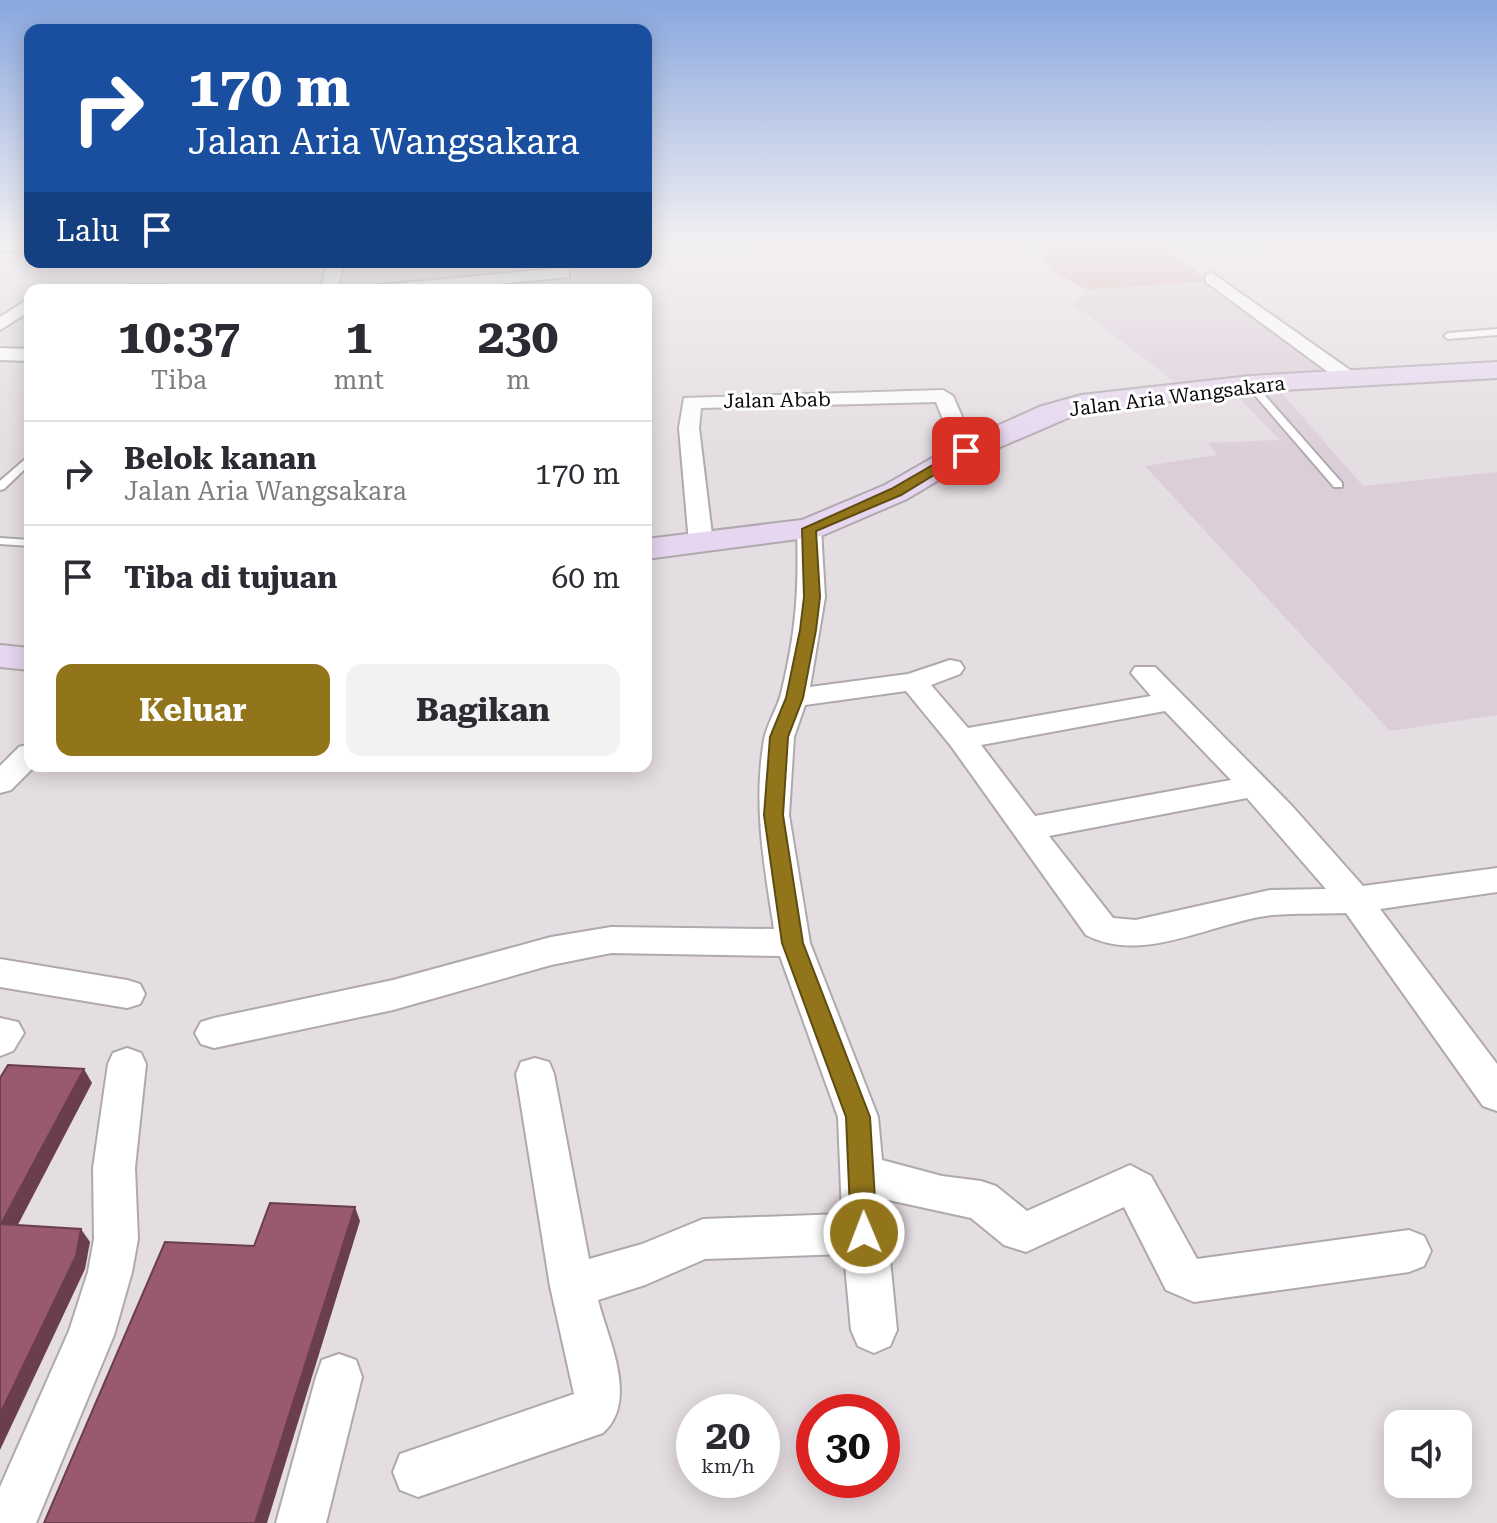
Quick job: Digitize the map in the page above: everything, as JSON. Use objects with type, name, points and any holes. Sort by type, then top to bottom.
[{"type":"street","points":[[1263,315],[1350,379]]},
{"type":"street","points":[[0,354],[24,355]]},
{"type":"street","name":"Jalan Aria Wangsakara","points":[[652,548],[809,529],[896,492],[966,451],[1049,413],[1081,403],[1250,384],[1497,370]]},
{"type":"street","name":"Jalan Abab","points":[[701,543],[689,428],[691,402],[943,396],[966,451]]},
{"type":"street","points":[[809,529],[812,597],[794,698],[779,737],[773,815],[793,943],[858,1117],[864,1233],[874,1330]]},
{"type":"street","points":[[0,656],[24,658]]},
{"type":"street","points":[[794,698],[913,682],[950,668]]},
{"type":"street","points":[[1145,673],[1255,786],[1355,900],[1497,1094]]},
{"type":"street","points":[[913,682],[961,739],[1098,926],[1108,931],[1136,933],[1270,903],[1355,900],[1496,881]]},
{"type":"street","points":[[961,739],[1170,701]]},
{"type":"street","points":[[0,783],[24,760]]},
{"type":"street","points":[[1026,829],[1255,786]]},
{"type":"street","points":[[214,1033],[393,995],[551,951],[611,940],[793,943]]},
{"type":"street","points":[[0,973],[127,994]]},
{"type":"street","points":[[0,1033],[5,1033],[0,1040]]},
{"type":"street","points":[[10,1523],[91,1335],[110,1272],[116,1239],[114,1168],[127,1064]]},
{"type":"street","points":[[418,1472],[586,1416],[597,1406],[598,1395],[572,1286],[535,1074]]},
{"type":"street","points":[[863,1174],[942,1195],[981,1200],[1019,1231],[1026,1232],[1130,1184],[1136,1189],[1182,1275],[1194,1281],[1409,1251]]},
{"type":"street","points":[[572,1286],[645,1264],[703,1239],[864,1233]]},
{"type":"street","points":[[301,1523],[339,1377]]},
{"type":"lane","points":[[1448,336],[1497,332]]},
{"type":"lane","points":[[1250,384],[1338,485]]},
{"type":"lane","points":[[0,487],[24,464]]},
{"type":"lane","points":[[0,541],[24,543]]},
{"type":"shaded area","points":[[1087,315],[1253,315],[1338,378],[1272,382],[1363,486],[1497,472],[1497,715],[1390,731],[1145,466],[1217,455],[1208,443],[1280,440],[1225,383],[1184,389]]},
{"type":"building","points":[[8,1065],[84,1069],[1,1224],[81,1229],[76,1256],[0,1414],[0,1078]]},
{"type":"building","points":[[270,1203],[355,1207],[255,1523],[44,1523],[165,1242],[254,1246]]},
{"type":"route","points":[[864,1233],[858,1117],[793,943],[776,845],[773,815],[779,737],[794,698],[808,630],[812,597],[809,529],[896,492],[966,451]]}]
